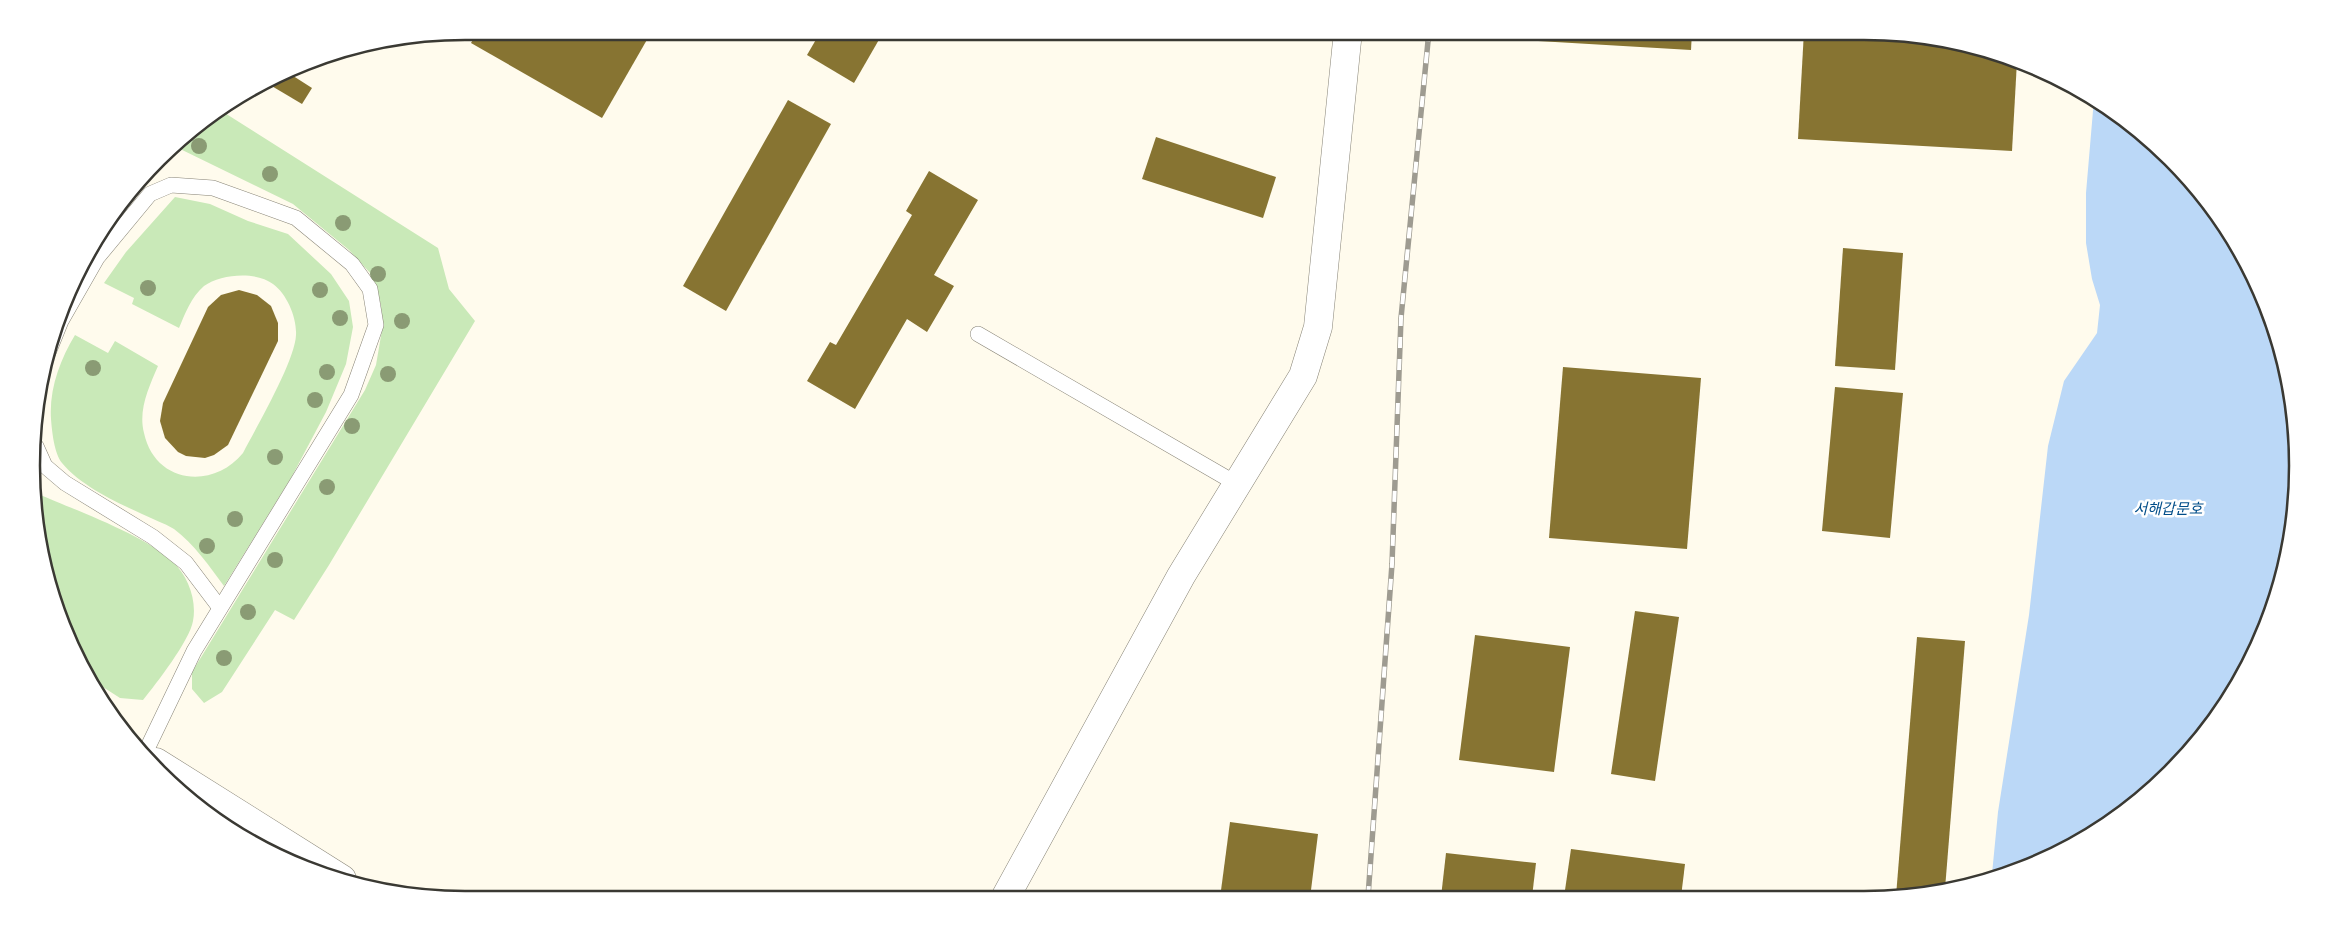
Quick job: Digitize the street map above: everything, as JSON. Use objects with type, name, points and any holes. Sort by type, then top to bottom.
[{"type":"street","points":[[1009,891],[1181,576],[1303,376],[1318,327],[1347,40]]},
{"type":"street","points":[[170,771],[319,865]]},
{"type":"lane","points":[[75,296],[97,258],[150,194],[171,185],[213,188],[296,218],[352,264],[370,289],[376,325],[351,395],[194,651],[148,748]]},
{"type":"lane","points":[[978,334],[1237,484]]},
{"type":"lane","points":[[40,456],[45,466],[65,483],[153,537],[186,563],[220,608]]},
{"type":"green space","points":[[226,114],[438,248],[449,289],[475,321],[294,620],[275,610],[222,692],[204,703],[192,689],[192,672],[365,390],[376,365],[382,330],[381,305],[372,275],[349,250],[293,204],[181,150],[206,128]]},
{"type":"green space","points":[[175,197],[210,204],[248,221],[288,234],[331,274],[349,301],[353,327],[346,364],[326,412],[291,478],[224,586],[195,549],[174,529],[99,493],[70,471],[59,459],[52,430],[51,408],[54,386],[60,365],[75,335],[108,353],[115,341],[158,366],[143,407],[144,433],[150,450],[160,463],[172,471],[186,476],[201,476],[216,473],[231,465],[243,453],[266,411],[289,361],[296,335],[295,321],[287,300],[273,284],[257,277],[248,276],[229,277],[211,282],[195,295],[179,328],[132,304],[134,298],[104,283],[126,252]]},
{"type":"green space","points":[[41,495],[109,524],[145,542],[173,562],[187,581],[194,605],[194,613],[191,629],[186,639],[172,662],[143,700],[120,698],[102,687],[72,628],[54,576],[48,549]]},
{"type":"water","name":"서해갑문호","points":[[2093,108],[2123,128],[2164,165],[2201,206],[2232,253],[2257,303],[2275,355],[2281,382],[2288,438],[2289,466],[2285,521],[2275,576],[2257,628],[2232,678],[2201,725],[2164,766],[2123,803],[2076,834],[2052,847],[2026,859],[1992,871],[1998,812],[2029,615],[2048,446],[2064,381],[2097,333],[2100,305],[2092,279],[2086,243],[2086,193]]},
{"type":"building","points":[[473,40],[647,40],[602,118],[471,43]]},
{"type":"building","points":[[816,40],[879,40],[854,83],[807,55]]},
{"type":"building","points":[[1538,40],[1692,40],[1691,50]]},
{"type":"building","points":[[1804,40],[1864,40],[1919,44],[1974,54],[2017,69],[2012,151],[1798,139]]},
{"type":"building","points":[[294,76],[312,88],[302,104],[272,86]]},
{"type":"building","points":[[788,100],[831,124],[726,311],[683,286]]},
{"type":"building","points":[[1156,137],[1276,177],[1263,218],[1142,179]]},
{"type":"building","points":[[929,171],[978,200],[934,275],[954,286],[927,332],[907,319],[855,409],[807,381],[830,342],[836,345],[912,215],[906,211]]},
{"type":"building","points":[[1843,248],[1903,253],[1895,370],[1835,366]]},
{"type":"building","points":[[239,290],[257,295],[271,306],[278,323],[278,341],[228,445],[214,455],[205,458],[186,456],[178,452],[165,438],[160,421],[163,403],[208,307],[221,295]]},
{"type":"building","points":[[1563,367],[1701,378],[1687,549],[1549,538]]},
{"type":"building","points":[[1835,387],[1903,393],[1890,538],[1822,531]]},
{"type":"building","points":[[1635,611],[1679,617],[1655,781],[1611,774]]},
{"type":"building","points":[[1475,635],[1570,647],[1554,772],[1459,760]]},
{"type":"building","points":[[1917,637],[1965,641],[1945,883],[1897,889]]},
{"type":"building","points":[[1230,822],[1318,834],[1311,891],[1221,891]]},
{"type":"building","points":[[1571,849],[1685,864],[1682,891],[1565,891]]},
{"type":"building","points":[[1446,853],[1536,863],[1533,891],[1442,891]]},
{"type":"railway","points":[[1368,891],[1392,564],[1401,318],[1428,40]]}]
